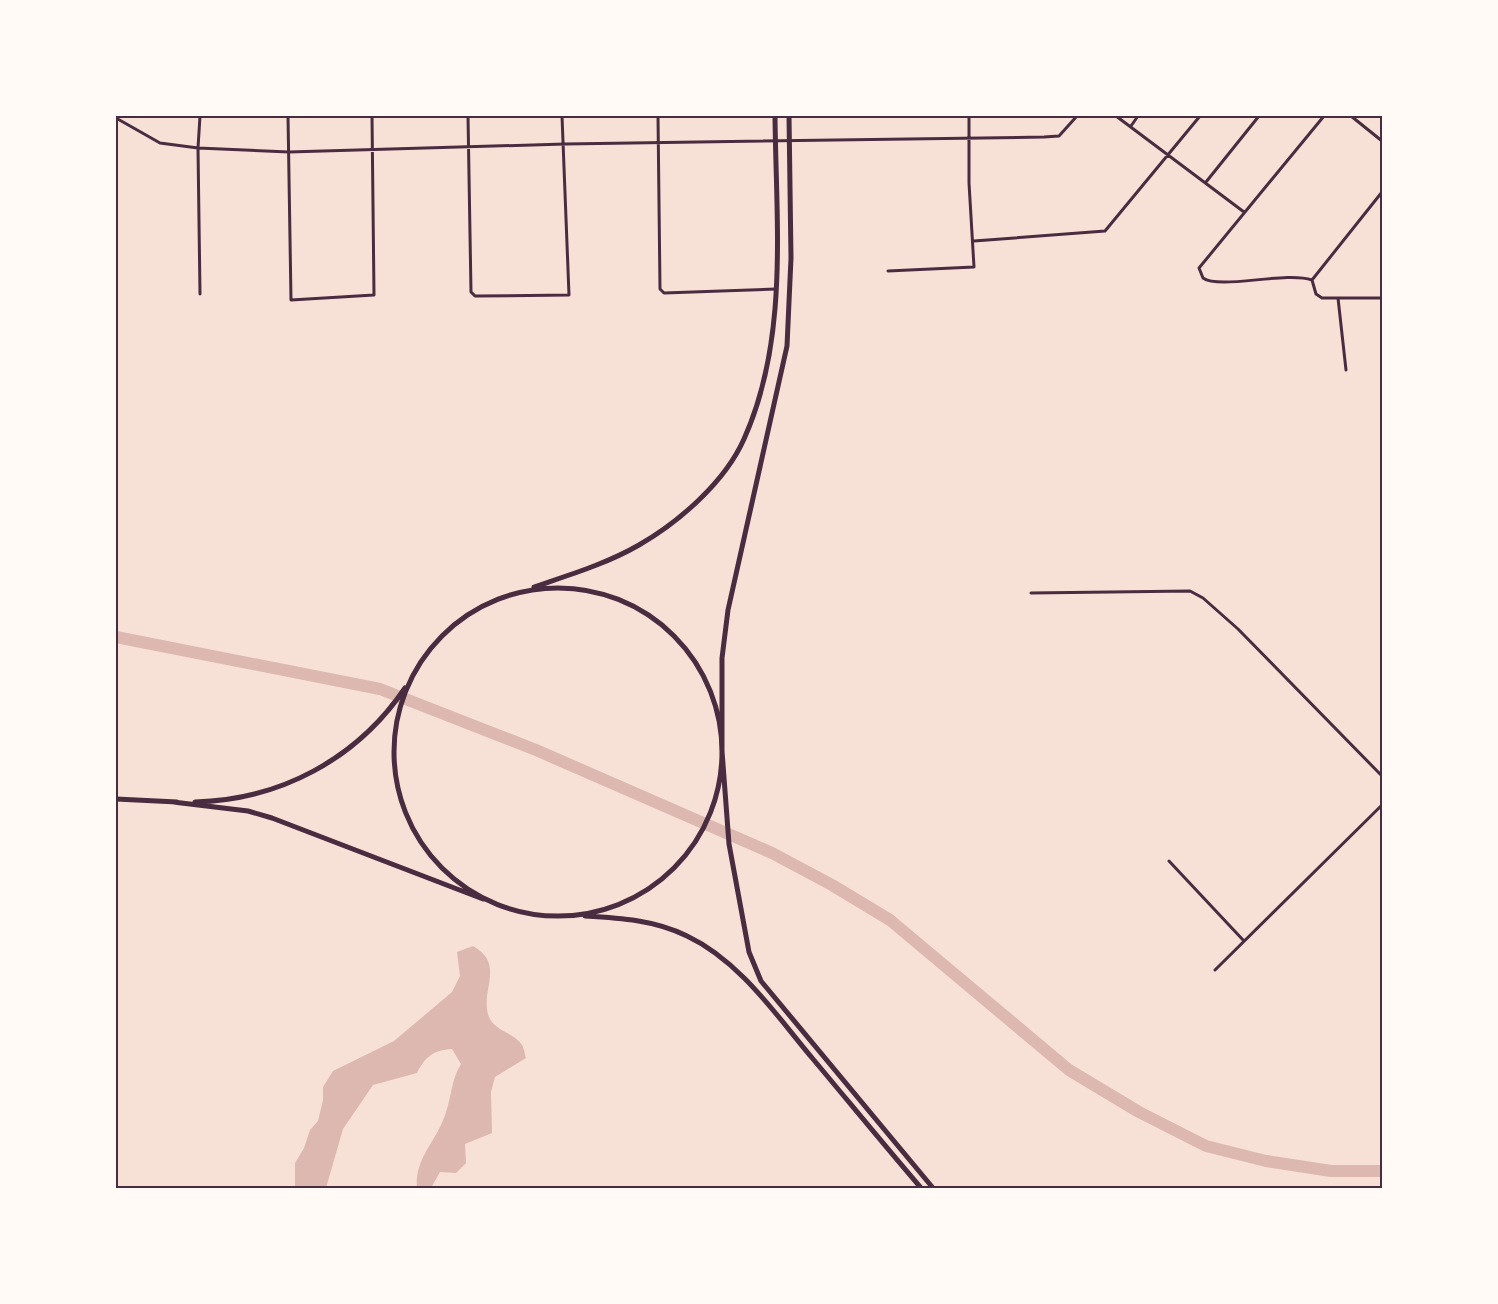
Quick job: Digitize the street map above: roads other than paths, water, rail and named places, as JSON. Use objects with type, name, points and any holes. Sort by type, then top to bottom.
[{"type":"highway","points":[[173,802],[231,799],[263,792],[300,778],[325,765],[357,743],[394,703],[431,648],[454,624],[487,603],[600,564],[638,546],[677,519],[715,480],[744,440],[756,405],[773,339],[776,289],[774,116]]},
{"type":"highway","points":[[566,916],[605,909],[641,894],[677,865],[703,829],[712,808],[720,778],[722,658],[728,610],[787,346],[791,258],[789,116]]},
{"type":"highway","points":[[512,594],[550,587],[590,591],[627,603],[656,620],[680,642],[703,675],[717,712],[733,871],[749,952],[761,981],[933,1188]]},
{"type":"highway","points":[[413,676],[401,706],[395,739],[395,765],[400,791],[414,828],[428,851],[451,875],[477,894],[501,905]]},
{"type":"highway","points":[[116,798],[173,802],[248,812],[273,818],[527,913],[629,919],[661,926],[687,936],[724,959],[763,999],[921,1188]]},
{"type":"street","points":[[200,116],[198,148],[200,294]]},
{"type":"street","points":[[288,116],[291,300],[374,295],[372,116]]},
{"type":"street","points":[[468,116],[471,292],[475,296],[569,295],[565,144],[562,116]]},
{"type":"street","points":[[658,116],[660,289],[664,293],[776,289]]},
{"type":"street","points":[[888,271],[974,267],[969,116]]},
{"type":"street","points":[[116,118],[160,143],[198,148],[290,152],[565,144],[1059,136],[1077,116]]},
{"type":"street","points":[[1116,116],[1244,212]]},
{"type":"street","points":[[1131,126],[1138,116]]},
{"type":"street","points":[[974,241],[1105,231],[1200,116]]},
{"type":"street","points":[[1206,182],[1259,116]]},
{"type":"street","points":[[1312,280],[1274,277],[1212,282],[1203,278],[1199,271],[1201,263],[1324,116]]},
{"type":"street","points":[[1351,116],[1383,141]]},
{"type":"street","points":[[1312,280],[1383,192]]},
{"type":"street","points":[[1312,280],[1318,296],[1383,298]]},
{"type":"street","points":[[1338,298],[1346,370]]},
{"type":"street","points":[[1031,593],[1190,591],[1203,598],[1238,629],[1383,776]]},
{"type":"street","points":[[1215,970],[1383,805]]},
{"type":"street","points":[[1169,861],[1244,941]]},
{"type":"waterway","points":[[116,637],[380,689],[536,750],[772,853],[832,885],[890,920],[1069,1070],[1139,1112],[1206,1146],[1266,1161],[1331,1171],[1382,1171]]}]
